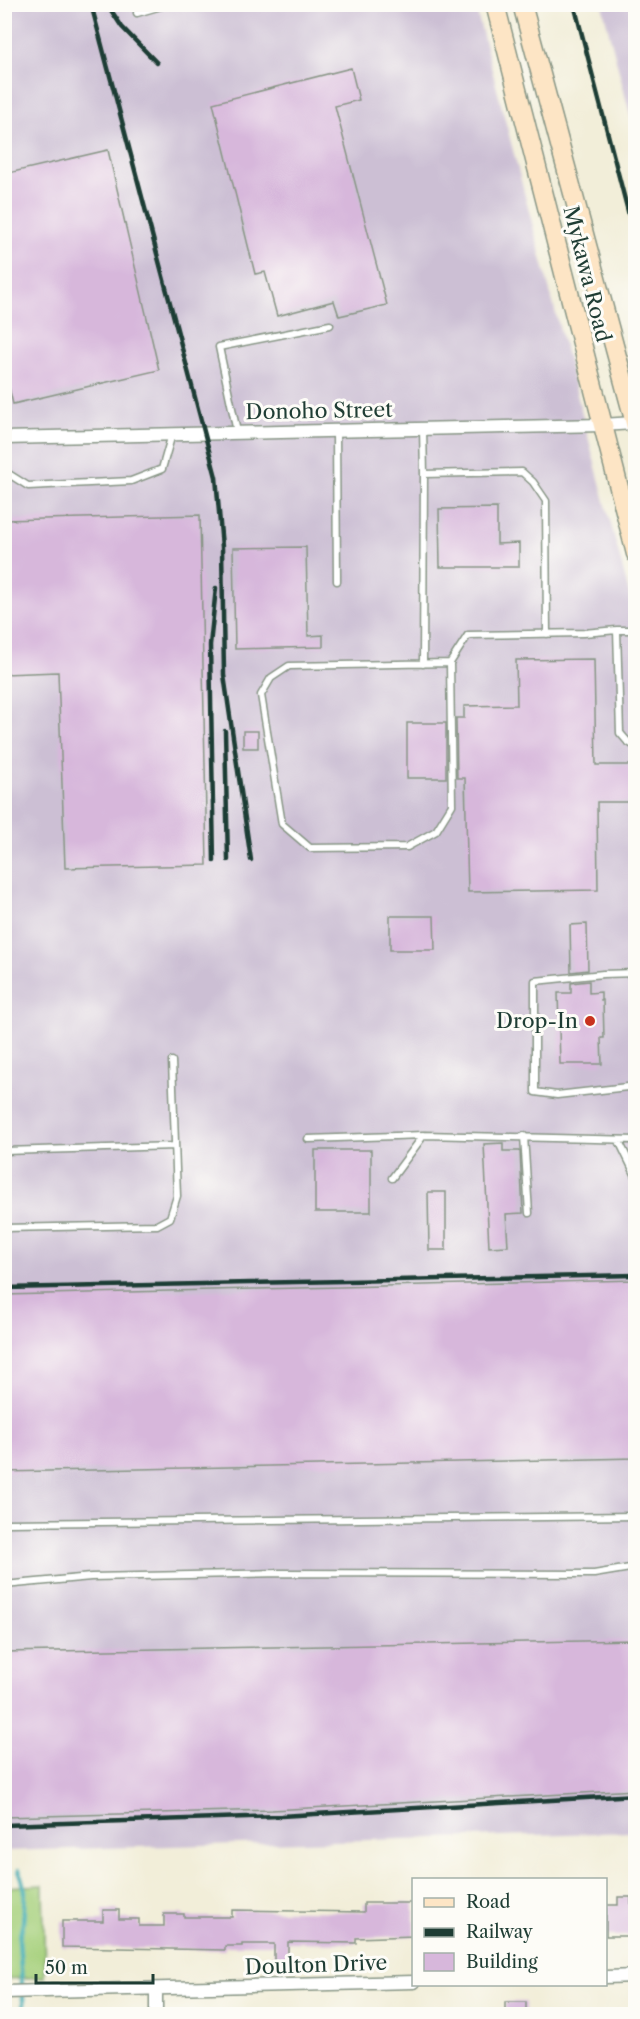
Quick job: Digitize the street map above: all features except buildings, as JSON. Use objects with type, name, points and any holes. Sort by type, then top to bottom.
[{"type":"main road","name":"Mykawa Road","points":[[495,4],[634,543]]},
{"type":"main road","name":"Mykawa Road","points":[[525,13],[635,425]]},
{"type":"main road","points":[[501,28],[525,13]]},
{"type":"street","name":"Donoho Street","points":[[4,438],[635,425]]},
{"type":"street","points":[[607,1977],[636,1976]]},
{"type":"street","name":"Doulton Drive","points":[[4,1992],[412,1982]]},
{"type":"street","points":[[156,1989],[156,2014]]},
{"type":"lane","points":[[137,13],[168,4]]},
{"type":"lane","points":[[237,432],[219,347],[330,325]]},
{"type":"lane","points":[[423,429],[423,664]]},
{"type":"lane","points":[[336,430],[337,580]]},
{"type":"lane","points":[[4,471],[28,486],[131,481],[162,469],[172,434]]},
{"type":"lane","points":[[424,474],[522,472],[533,482],[546,501],[547,634]]},
{"type":"lane","points":[[617,630],[620,734],[636,747]]},
{"type":"lane","points":[[450,663],[289,666],[271,678],[261,695],[282,824],[310,848],[407,847],[436,831],[452,805],[450,663],[468,635],[636,630]]},
{"type":"lane","points":[[636,973],[535,981],[535,1092],[557,1095],[636,1086]]},
{"type":"lane","points":[[4,1228],[158,1225],[170,1218],[177,1196],[172,1061]]},
{"type":"lane","points":[[392,1178],[424,1135]]},
{"type":"lane","points":[[308,1139],[424,1135],[636,1140]]},
{"type":"lane","points":[[524,1136],[529,1213]]},
{"type":"lane","points":[[620,1141],[636,1176]]},
{"type":"lane","points":[[4,1151],[175,1146]]},
{"type":"lane","points":[[4,1522],[636,1516]]},
{"type":"lane","points":[[4,1585],[91,1577],[280,1573],[594,1574],[636,1568]]},
{"type":"shaded area","points":[[4,5],[475,5],[635,616],[635,1832],[5,1851]]},
{"type":"shaded area","points":[[602,5],[635,5],[635,134]]},
{"type":"green space","points":[[43,1885],[45,1977],[5,1979],[5,1887]]},
{"type":"waterway","points":[[19,1870],[25,1891],[23,1923],[19,1939],[24,2014]]},
{"type":"railway","points":[[91,4],[216,477],[222,547],[224,675],[251,860]]},
{"type":"railway","points":[[107,4],[122,27],[157,63]]},
{"type":"railway","points":[[574,4],[636,242]]},
{"type":"railway","points":[[214,861],[210,645],[216,588]]},
{"type":"railway","points":[[225,731],[228,860]]},
{"type":"railway","points":[[4,1288],[636,1275]]},
{"type":"railway","points":[[4,1825],[281,1816],[636,1795]]},
{"type":"place","name":"Drop-In","points":[[590,1021]]}]
